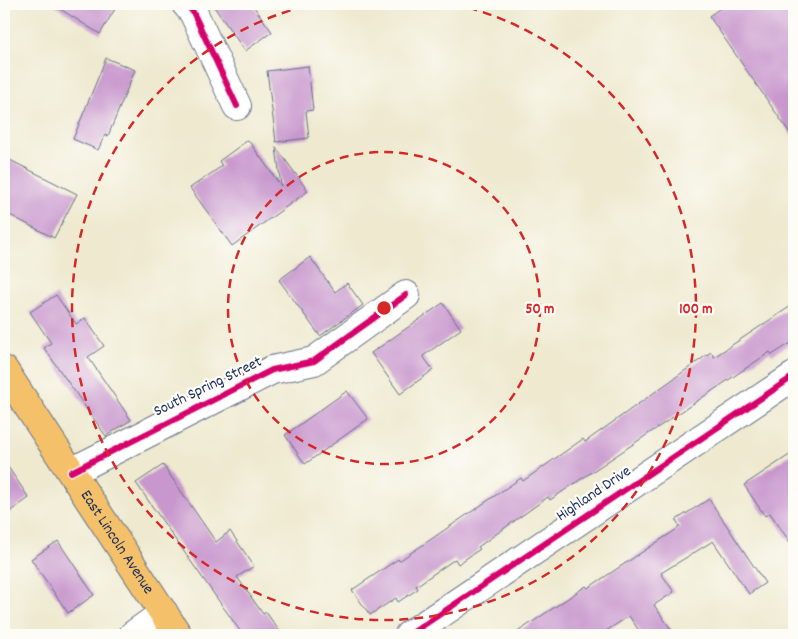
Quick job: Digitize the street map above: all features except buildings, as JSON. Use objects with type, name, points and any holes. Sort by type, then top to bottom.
[{"type":"main road","name":"East Lincoln Avenue","points":[[4,370],[171,624]]},
{"type":"street","points":[[186,4],[193,12],[237,106]]},
{"type":"street","name":"South Spring Street","points":[[71,472],[272,370],[314,362],[406,295]]},
{"type":"street","name":"Highland Drive","points":[[409,635],[794,376]]},
{"type":"street","points":[[133,635],[171,624]]},
{"type":"cycle path","points":[[186,4],[193,12],[237,106]]},
{"type":"cycle path","points":[[71,472],[272,370],[314,361],[406,295]]},
{"type":"cycle path","points":[[409,635],[794,376]]}]
